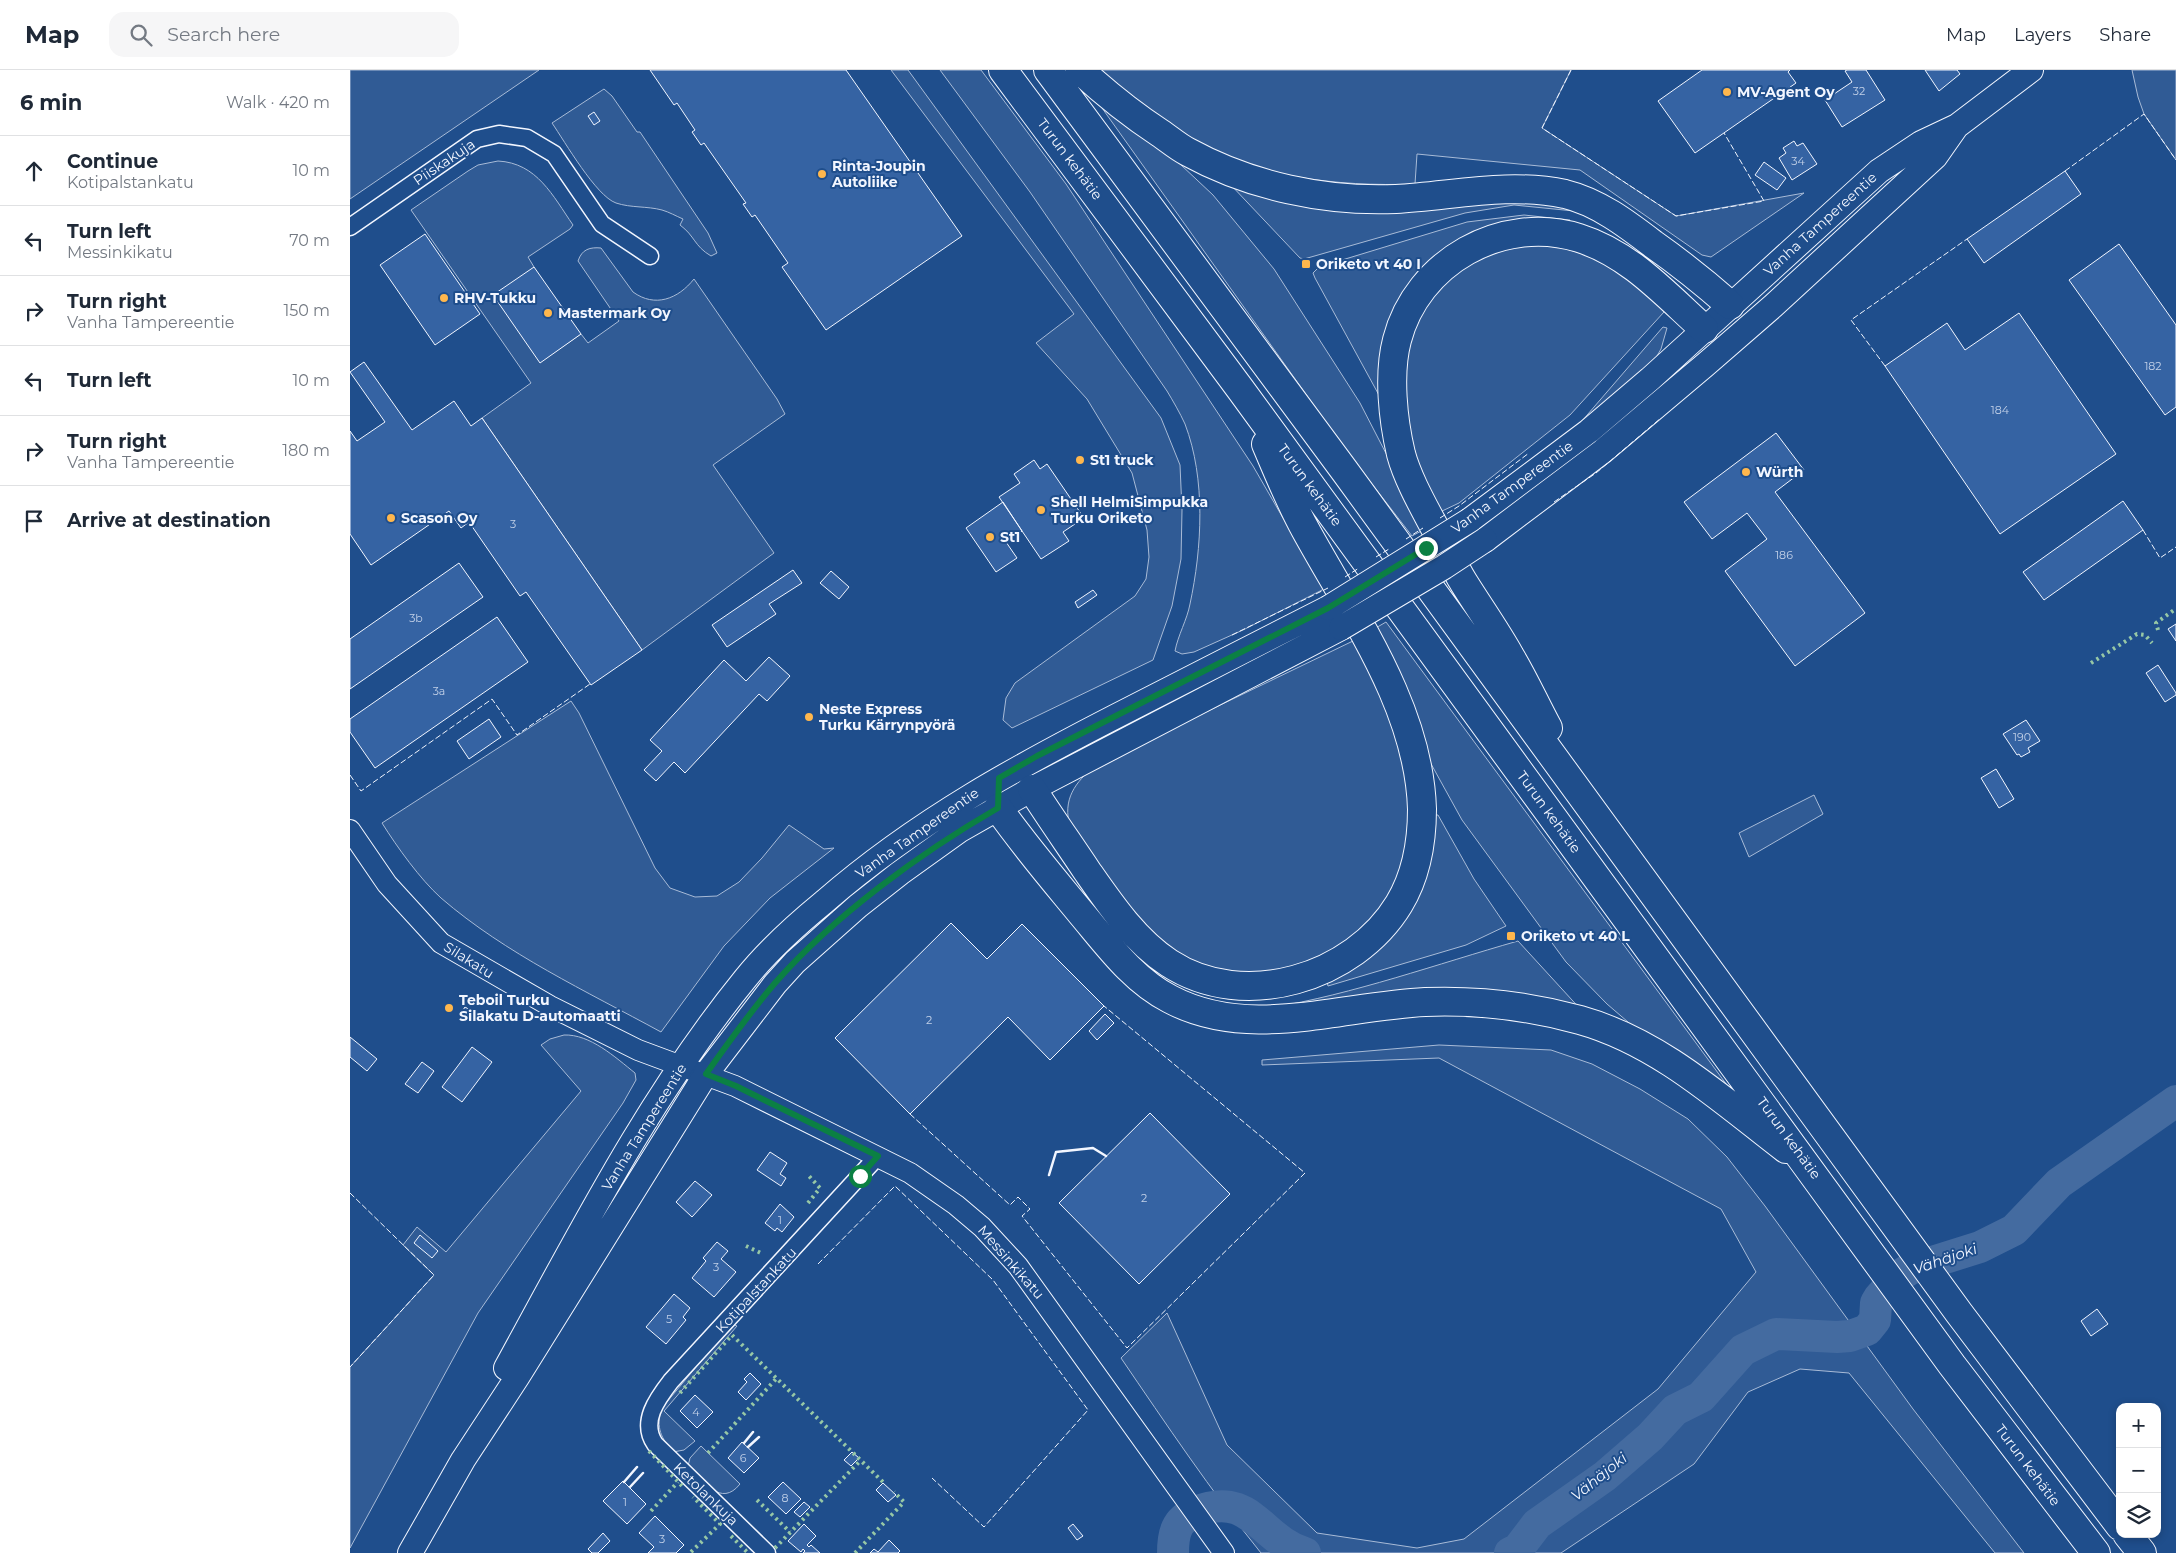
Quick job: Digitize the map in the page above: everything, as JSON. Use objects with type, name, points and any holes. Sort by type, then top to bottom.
[{"type":"highway","name":"Turun kehätie","points":[[1002,70],[1241,390],[1952,1365],[2096,1553]]},
{"type":"highway","points":[[1048,70],[1338,462],[1958,1313],[2116,1521]]},
{"type":"highway","points":[[1080,70],[1130,112],[1187,152],[1241,175],[1287,189],[1329,197],[1363,199],[1426,197],[1510,188],[1566,195],[1596,206],[1623,221],[1702,279],[1730,305]]},
{"type":"highway","points":[[1586,803],[1511,657],[1463,581],[1421,501],[1401,455],[1392,380],[1396,341],[1403,320],[1427,282],[1460,253],[1482,242],[1515,233],[1540,232],[1579,238],[1611,251],[1650,279],[1704,329]]},
{"type":"highway","points":[[1032,789],[1107,899],[1149,948],[1182,970],[1208,980],[1236,985],[1264,984],[1288,981],[1319,971],[1343,960],[1359,948],[1376,933],[1400,903],[1414,869],[1421,832],[1420,792],[1414,749],[1393,692],[1371,644],[1303,526],[1241,390]]},
{"type":"highway","points":[[998,808],[1022,842],[1126,967],[1150,986],[1182,1005],[1216,1015],[1256,1019],[1320,1015],[1425,1002],[1473,1002],[1521,1007],[1582,1020],[1623,1037],[1680,1069],[1710,1089],[1810,1168]]},
{"type":"highway","points":[[2130,1538],[2142,1553]]},
{"type":"main road","name":"Vanha Tampereentie","points":[[463,1460],[504,1370],[612,1176],[682,1066],[746,977],[802,921],[848,880],[892,846],[956,803],[1037,756],[1328,608],[1470,520],[1589,431],[1650,379],[1879,171],[1920,143],[1957,126],[2031,70]]},
{"type":"main road","name":"Vanha Tampereentie","points":[[410,1553],[463,1460],[523,1368],[706,1074],[775,984],[822,936],[900,873],[960,830],[1032,789],[1341,628],[1444,567],[1485,540],[1603,451],[1773,306],[1935,157],[1957,126]]},
{"type":"main road","points":[[1704,329],[1737,337],[1730,305]]},
{"type":"main road","points":[[998,808],[999,778],[1032,789]]},
{"type":"street","name":"Piiskakuja","points":[[350,227],[477,139],[499,134],[527,138],[554,154],[602,224],[650,256]]},
{"type":"street","name":"Silakatu","points":[[350,830],[387,884],[441,943],[550,1006],[638,1050],[706,1074]]},
{"type":"street","name":"Messinkikatu","points":[[706,1074],[736,1086],[878,1156],[934,1188],[982,1227],[1002,1247],[1052,1311],[1224,1553]]},
{"type":"street","name":"Kotipalstankatu","points":[[650,1431],[652,1411],[656,1399],[878,1156]]},
{"type":"street","name":"Ketolankuja","points":[[650,1431],[650,1437],[655,1444],[767,1553]]},
{"type":"shaded area","points":[[350,70],[539,70],[350,199]]},
{"type":"shaded area","points":[[891,70],[908,70],[1161,418],[1180,465],[1182,510],[1181,559],[1172,606],[1153,660],[1012,728],[1003,720],[1006,698],[1015,683],[1135,596],[1146,579],[1149,557],[1147,530],[1132,473],[1087,399],[1036,343],[1074,314]]},
{"type":"shaded area","points":[[940,70],[981,70],[1066,184],[1253,466],[1324,589],[1243,630],[1194,652],[1182,654],[1175,651],[1190,604],[1199,537],[1199,490],[1192,445],[1185,424],[1167,391],[1030,192]]},
{"type":"shaded area","points":[[1097,70],[1571,70],[1542,128],[1676,216],[1804,193],[1711,257],[1702,255],[1580,170],[1417,154],[1415,184],[1355,184],[1325,181],[1264,170],[1235,161],[1182,135],[1149,112]]},
{"type":"shaded area","points":[[2132,70],[2176,70],[2176,160],[2144,114]]},
{"type":"shaded area","points":[[604,89],[612,96],[637,132],[640,132],[708,233],[717,253],[711,256],[701,248],[680,225],[683,219],[662,210],[622,205],[608,198],[590,180],[581,167],[552,123]]},
{"type":"shaded area","points":[[1102,108],[1180,164],[1213,195],[1274,269],[1360,403],[1425,529],[1412,536],[1345,449]]},
{"type":"shaded area","points":[[498,161],[512,163],[534,174],[551,193],[573,225],[570,229],[528,257],[534,267],[540,362],[581,334],[588,343],[619,321],[578,261],[584,251],[601,248],[633,292],[650,300],[666,299],[673,296],[681,292],[694,279],[777,399],[785,414],[713,465],[774,553],[642,650],[482,418],[531,383],[411,210],[478,165]]},
{"type":"shaded area","points":[[1229,183],[1538,200],[1574,211],[1514,205],[1465,213],[1304,259],[1300,258]]},
{"type":"shaded area","points":[[1524,215],[1570,220],[1568,226],[1471,234],[1446,248],[1425,267],[1380,397],[1313,273],[1319,267],[1467,222]]},
{"type":"shaded area","points":[[1541,244],[1576,252],[1609,266],[1639,286],[1653,298],[1664,312],[1570,415],[1459,503],[1440,512],[1410,446],[1400,363],[1423,302],[1465,263],[1517,245]]},
{"type":"shaded area","points":[[1663,327],[1667,328],[1661,349],[1654,361],[1569,436]]},
{"type":"shaded area","points":[[1386,622],[1735,1096],[1642,1034],[1607,1004],[1566,962],[1462,820],[1430,762],[1374,629]]},
{"type":"shaded area","points":[[1355,640],[1376,675],[1415,796],[1397,894],[1328,961],[1239,977],[1183,959],[1135,918],[1069,822],[1068,804],[1074,788],[1098,764]]},
{"type":"shaded area","points":[[571,701],[579,713],[655,868],[670,888],[695,897],[717,896],[739,882],[789,825],[824,849],[834,848],[770,898],[724,946],[661,1032],[547,971],[492,937],[466,918],[425,882],[382,823]]},
{"type":"shaded area","points":[[1814,795],[1823,814],[1749,857],[1739,833]]},
{"type":"shaded area","points":[[1434,815],[1438,815],[1474,879],[1506,926],[1466,945],[1328,986],[1327,982],[1360,962]]},
{"type":"shaded area","points":[[1518,941],[1583,1012],[1270,1008],[1364,987]]},
{"type":"shaded area","points":[[564,1035],[583,1038],[593,1042],[635,1073],[636,1080],[623,1103],[478,1313],[350,1548],[350,1367],[434,1275],[403,1245],[417,1227],[446,1252],[581,1091],[541,1045],[550,1039]]},
{"type":"shaded area","points":[[1439,1045],[1551,1050],[1592,1064],[1640,1089],[1688,1119],[1727,1157],[1765,1206],[1913,1409],[2024,1553],[1995,1553],[1849,1373],[1800,1369],[1748,1392],[1694,1464],[1561,1553],[1261,1553],[1242,1530],[1121,1358],[1167,1313],[1227,1445],[1317,1533],[1417,1548],[1464,1539],[1658,1389],[1756,1272],[1721,1209],[1439,1058],[1262,1065],[1262,1060]]},
{"type":"shaded area","points":[[732,1324],[737,1326],[664,1411],[695,1441],[684,1450],[673,1452],[665,1442],[659,1427],[661,1409]]},
{"type":"shaded area","points":[[701,1446],[740,1484],[733,1491],[719,1493],[712,1490],[688,1466],[690,1458]]},
{"type":"building","name":"Rinta-Joupin Autoliike","points":[[650,70],[846,70],[962,236],[826,330],[782,267],[788,263],[755,215],[752,217],[743,204],[746,203],[704,143],[701,145],[692,132],[695,130],[677,103],[674,105]]},
{"type":"building","points":[[1702,70],[1790,70],[1788,72],[1796,83],[1695,153],[1658,101]]},
{"type":"building","points":[[1866,70],[1885,100],[1842,127],[1825,100],[1852,82],[1845,71]]},
{"type":"building","points":[[1925,70],[1957,70],[1960,74],[1939,91]]},
{"type":"building","points":[[594,112],[600,121],[594,125],[588,116]]},
{"type":"building","points":[[1794,141],[1797,146],[1803,143],[1817,164],[1792,180],[1779,158],[1786,153],[1783,148]]},
{"type":"building","points":[[1764,162],[1786,178],[1777,190],[1755,175]]},
{"type":"building","points":[[2065,171],[2081,194],[1984,263],[1967,239]]},
{"type":"building","points":[[425,234],[480,314],[435,345],[380,265]]},
{"type":"building","points":[[2119,244],[2176,325],[2176,407],[2165,415],[2069,280]]},
{"type":"building","points":[[534,267],[581,334],[540,363],[493,295]]},
{"type":"building","points":[[2019,313],[2116,454],[2000,534],[1885,366],[1947,323],[1965,350]]},
{"type":"building","points":[[364,362],[412,430],[454,401],[471,426],[482,418],[642,650],[591,685],[526,592],[520,596],[469,522],[461,528],[449,511],[371,565],[350,534],[350,431],[357,441],[385,422],[350,372]]},
{"type":"building","points":[[1776,433],[1804,470],[1775,492],[1865,613],[1795,666],[1725,571],[1767,539],[1747,513],[1712,539],[1684,502]]},
{"type":"building","points":[[1034,460],[1040,469],[1047,464],[1084,518],[1063,532],[1069,541],[1041,559],[999,497],[1020,483],[1014,474]]},
{"type":"building","points":[[2123,501],[2143,530],[2044,600],[2023,572]]},
{"type":"building","points":[[1003,502],[1022,531],[1006,542],[1017,558],[996,572],[966,528]]},
{"type":"building","points":[[459,563],[483,597],[350,689],[350,639]]},
{"type":"building","points":[[793,570],[802,583],[769,604],[776,614],[727,647],[712,625]]},
{"type":"building","points":[[831,571],[849,587],[839,599],[820,583]]},
{"type":"building","points":[[1093,590],[1097,595],[1078,608],[1075,602]]},
{"type":"building","points":[[497,617],[528,662],[375,768],[350,732],[350,719]]},
{"type":"building","points":[[2176,624],[2176,641],[2168,629]]},
{"type":"building","points":[[769,657],[790,676],[767,701],[759,694],[685,773],[674,762],[656,781],[644,770],[662,751],[650,740],[724,660],[746,681]]},
{"type":"building","points":[[2158,665],[2176,693],[2176,695],[2165,702],[2146,673]]},
{"type":"building","points":[[489,719],[501,737],[469,759],[457,741]]},
{"type":"building","points":[[2026,720],[2040,741],[2028,748],[2030,752],[2021,757],[2019,754],[2017,755],[2003,734]]},
{"type":"building","points":[[1996,769],[2014,799],[1999,808],[1981,778]]},
{"type":"building","points":[[951,923],[987,959],[1022,924],[1104,1006],[1050,1060],[1008,1017],[910,1114],[835,1038]]},
{"type":"building","points":[[465,1007],[482,1017],[479,1022],[461,1013]]},
{"type":"building","points":[[1105,1014],[1114,1023],[1097,1040],[1089,1031]]},
{"type":"building","points":[[350,1037],[377,1059],[367,1071],[350,1057]]},
{"type":"building","points":[[472,1047],[492,1062],[462,1102],[442,1087]]},
{"type":"building","points":[[422,1062],[434,1071],[418,1093],[405,1084]]},
{"type":"building","points":[[1150,1113],[1230,1194],[1139,1284],[1059,1203]]},
{"type":"building","points":[[770,1152],[787,1163],[780,1174],[786,1178],[781,1186],[757,1170]]},
{"type":"building","points":[[695,1181],[712,1195],[692,1217],[676,1202]]},
{"type":"building","points":[[780,1204],[794,1217],[782,1232],[777,1228],[775,1231],[765,1223]]},
{"type":"building","points":[[420,1235],[438,1251],[432,1258],[414,1243]]},
{"type":"building","points":[[717,1242],[728,1251],[721,1259],[736,1272],[714,1297],[692,1278],[706,1261],[703,1258]]},
{"type":"building","points":[[674,1294],[690,1308],[683,1317],[686,1320],[666,1344],[646,1327]]},
{"type":"building","points":[[2097,1309],[2108,1324],[2091,1336],[2081,1321]]},
{"type":"building","points":[[750,1373],[761,1384],[746,1400],[738,1392],[747,1382],[744,1379]]},
{"type":"building","points":[[695,1395],[713,1412],[697,1428],[680,1411]]},
{"type":"building","points":[[742,1442],[759,1458],[744,1473],[728,1458]]},
{"type":"building","points":[[852,1452],[859,1458],[851,1466],[844,1460]]},
{"type":"building","points":[[623,1481],[646,1504],[627,1524],[603,1501]]},
{"type":"building","points":[[783,1482],[801,1499],[786,1514],[768,1497]]},
{"type":"building","points":[[883,1483],[896,1495],[888,1502],[876,1490]]},
{"type":"building","points":[[804,1502],[810,1507],[800,1517],[794,1512]]},
{"type":"building","points":[[655,1516],[684,1545],[676,1553],[648,1553],[654,1547],[639,1533]]},
{"type":"building","points":[[804,1524],[816,1536],[807,1545],[809,1547],[811,1545],[820,1553],[803,1553],[805,1551],[803,1549],[801,1552],[788,1541]]},
{"type":"building","points":[[1073,1524],[1083,1536],[1077,1540],[1068,1528]]},
{"type":"building","points":[[603,1533],[610,1541],[598,1553],[592,1553],[588,1549]]},
{"type":"building","points":[[889,1540],[900,1551],[898,1553],[870,1553],[874,1549],[878,1552]]},
{"type":"waterway","name":"Vähäjoki","points":[[1510,1553],[1518,1549],[1537,1524],[1605,1476],[1650,1437],[1675,1410],[1701,1397],[1743,1350],[1776,1334],[1837,1337],[1850,1336],[1867,1330],[1875,1320],[1876,1303],[1897,1277],[1910,1269],[1980,1247],[2014,1230],[2059,1183],[2176,1101]]},
{"type":"waterway","name":"Vähäjoki","points":[[1173,1553],[1175,1534],[1180,1523],[1195,1512],[1214,1507],[1230,1507],[1243,1511],[1290,1547],[1305,1553]]},
{"type":"hedge","points":[[2158,630],[2156,623],[2174,610]]},
{"type":"hedge","points":[[2091,663],[2137,634],[2145,635],[2152,643]]},
{"type":"hedge","points":[[808,1175],[820,1188],[808,1203]]},
{"type":"hedge","points":[[746,1246],[763,1254]]},
{"type":"hedge","points":[[680,1393],[732,1335],[885,1484]]},
{"type":"hedge","points":[[708,1453],[776,1379]]},
{"type":"hedge","points":[[649,1451],[682,1486]]},
{"type":"hedge","points":[[775,1548],[861,1460]]},
{"type":"hedge","points":[[651,1511],[678,1482]]},
{"type":"hedge","points":[[855,1553],[904,1502],[894,1492]]},
{"type":"hedge","points":[[691,1552],[720,1524],[693,1497]]},
{"type":"hedge","points":[[757,1500],[790,1532]]},
{"type":"hedge","points":[[731,1536],[748,1553]]},
{"type":"fence","points":[[1571,70],[1542,128],[1676,216],[1764,201],[1724,133]]},
{"type":"fence","points":[[2065,171],[2144,114],[2176,160]]},
{"type":"fence","points":[[1885,366],[1851,320],[1967,239]]},
{"type":"fence","points":[[1554,502],[1596,473],[1661,418]]},
{"type":"fence","points":[[1440,518],[1459,506],[1529,453]]},
{"type":"fence","points":[[1406,539],[1423,528]]},
{"type":"fence","points":[[2143,530],[2160,558],[2176,547]]},
{"type":"fence","points":[[1376,557],[1389,549]]},
{"type":"fence","points":[[1345,577],[1359,568]]},
{"type":"fence","points":[[1232,635],[1328,588]]},
{"type":"fence","points":[[350,775],[361,791],[492,699],[517,735],[590,684]]},
{"type":"fence","points":[[910,1114],[1010,1205],[1018,1197],[1030,1209],[1022,1216],[1127,1348],[1305,1173],[1104,1006]]},
{"type":"fence","points":[[818,1264],[895,1186],[993,1280],[1088,1410],[984,1527],[932,1478]]},
{"type":"fence","points":[[350,1193],[434,1275],[350,1367]]},
{"type":"wall","points":[[1049,1175],[1056,1152],[1093,1148],[1106,1156]]},
{"type":"wall","points":[[744,1443],[753,1432]]},
{"type":"wall","points":[[748,1447],[759,1437]]},
{"type":"wall","points":[[624,1482],[637,1467]]},
{"type":"wall","points":[[630,1487],[643,1473]]},
{"type":"place","name":"MV-Agent Oy","points":[[1727,92]]},
{"type":"place","name":"Rinta-Joupin Autoliike","points":[[822,174]]},
{"type":"place","name":"Oriketo vt 40 I","points":[[1306,264]]},
{"type":"place","name":"RHV-Tukku","points":[[444,298]]},
{"type":"place","name":"Mastermark Oy","points":[[548,313]]},
{"type":"place","name":"St1 truck","points":[[1080,460]]},
{"type":"place","name":"Würth","points":[[1746,472]]},
{"type":"place","name":"Shell HelmiSimpukka Turku Oriketo","points":[[1041,510]]},
{"type":"place","name":"Scason Oy","points":[[391,518]]},
{"type":"place","name":"St1","points":[[990,537]]},
{"type":"place","name":"Neste Express Turku Kärrynpyörä","points":[[809,717]]},
{"type":"place","name":"Oriketo vt 40 L","points":[[1511,936]]},
{"type":"place","name":"Teboil Turku Silakatu D-automaatti","points":[[449,1008]]},
{"type":"route","points":[[860,1176],[878,1156],[736,1086],[706,1074],[733,1036],[775,984],[822,936],[858,906],[960,830],[998,808],[999,778],[1037,756],[1328,608],[1426,548]]}]
